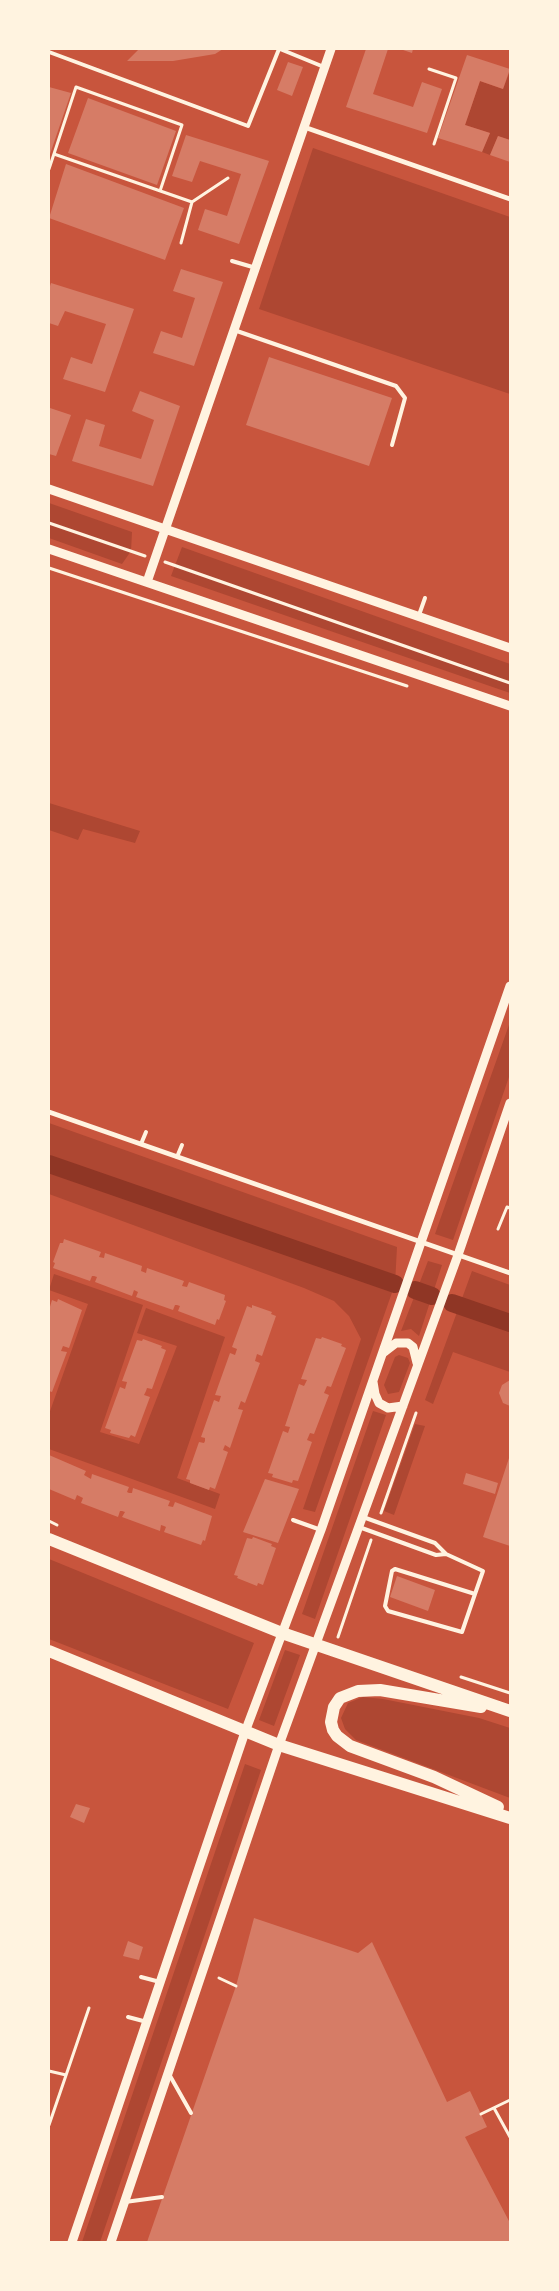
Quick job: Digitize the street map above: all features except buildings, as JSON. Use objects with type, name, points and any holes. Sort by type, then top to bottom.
[{"type":"main road","points":[[49,1539],[282,1633],[510,1711]]},
{"type":"main road","points":[[49,1651],[279,1745],[510,1818]]},
{"type":"main road","points":[[510,1711],[380,1690],[358,1691],[340,1698],[334,1707],[331,1722],[337,1736],[350,1746],[370,1756],[434,1776],[510,1813]]},
{"type":"street","points":[[148,582],[331,49]]},
{"type":"street","points":[[304,127],[510,199]]},
{"type":"street","points":[[49,489],[510,648]]},
{"type":"street","points":[[49,549],[510,706]]},
{"type":"street","points":[[72,2242],[245,1732],[321,1530],[510,986]]},
{"type":"street","points":[[111,2242],[279,1745],[458,1255],[510,1103]]},
{"type":"street","points":[[49,1112],[510,1273]]},
{"type":"street","points":[[381,1356],[396,1342],[408,1344],[414,1347],[417,1365]]},
{"type":"street","points":[[372,1380],[374,1394],[379,1403],[388,1408],[403,1406]]},
{"type":"lane","points":[[49,52],[248,126],[279,49],[324,67]]},
{"type":"lane","points":[[232,262],[256,268]]},
{"type":"lane","points":[[234,330],[396,386],[405,398],[392,445]]},
{"type":"lane","points":[[419,616],[425,598]]},
{"type":"lane","points":[[142,1144],[146,1132]]},
{"type":"lane","points":[[177,1156],[182,1145]]},
{"type":"lane","points":[[362,1517],[435,1543],[446,1554],[483,1571],[462,1632],[388,1611],[385,1606],[392,1571],[395,1569],[475,1594]]},
{"type":"lane","points":[[293,1520],[321,1530]]},
{"type":"lane","points":[[359,1527],[436,1555],[446,1554]]},
{"type":"lane","points":[[141,1977],[160,1982]]},
{"type":"lane","points":[[128,2016],[147,2022]]},
{"type":"lane","points":[[168,2072],[191,2113]]},
{"type":"lane","points":[[125,2202],[162,2197]]},
{"type":"path","points":[[429,69],[456,78],[434,144]]},
{"type":"path","points":[[49,169],[76,87],[182,125],[160,191]]},
{"type":"path","points":[[54,154],[192,202]]},
{"type":"path","points":[[182,243],[192,202],[228,178]]},
{"type":"path","points":[[49,522],[510,683]]},
{"type":"path","points":[[49,568],[416,689]]},
{"type":"path","points":[[498,1229],[507,1207],[510,1208]]},
{"type":"path","points":[[378,1522],[416,1411]]},
{"type":"path","points":[[338,1636],[374,1532]]},
{"type":"path","points":[[219,1978],[236,1986]]},
{"type":"path","points":[[49,2124],[90,2008]]},
{"type":"path","points":[[49,2071],[66,2075]]},
{"type":"path","points":[[481,2114],[510,2100]]},
{"type":"path","points":[[494,2108],[510,2137]]},
{"type":"shaded area","points":[[510,71],[510,140],[498,136],[490,155],[482,152],[490,133],[465,125],[480,81],[503,89]]},
{"type":"shaded area","points":[[313,148],[510,217],[510,394],[259,309]]},
{"type":"shaded area","points":[[49,503],[132,532],[131,551],[122,564],[49,538]]},
{"type":"shaded area","points":[[182,547],[510,664],[510,693],[171,576]]},
{"type":"shaded area","points":[[49,803],[140,831],[135,843],[83,829],[78,840],[49,830]]},
{"type":"shaded area","points":[[510,1022],[510,1074],[453,1240],[435,1234]]},
{"type":"shaded area","points":[[49,1123],[397,1247],[395,1284],[315,1512],[303,1509],[361,1339],[349,1316],[334,1301],[304,1288],[49,1194]]},
{"type":"shaded area","points":[[428,1261],[442,1265],[419,1336],[411,1329],[401,1331]]},
{"type":"shaded area","points":[[472,1271],[510,1285],[510,1372],[453,1352],[433,1404],[425,1400]]},
{"type":"shaded area","points":[[54,1274],[143,1305],[100,1432],[139,1444],[177,1346],[137,1333],[146,1308],[225,1337],[177,1478],[220,1494],[215,1509],[49,1449],[49,1414],[88,1304],[49,1290]]},
{"type":"shaded area","points":[[399,1355],[408,1358],[410,1363],[399,1392],[388,1394],[384,1385],[395,1357]]},
{"type":"shaded area","points":[[373,1411],[386,1415],[315,1619],[302,1614]]},
{"type":"shaded area","points":[[415,1424],[425,1426],[394,1515],[384,1511]]},
{"type":"shaded area","points":[[49,1559],[254,1643],[228,1709],[49,1639]]},
{"type":"shaded area","points":[[285,1650],[300,1655],[274,1726],[259,1720]]},
{"type":"shaded area","points":[[363,1697],[383,1699],[479,1718],[510,1728],[510,1798],[356,1740],[345,1729],[341,1718],[348,1703]]},
{"type":"shaded area","points":[[245,1764],[261,1770],[100,2242],[82,2242]]},
{"type":"waterway","points":[[49,1164],[395,1284]]},
{"type":"waterway","points":[[415,1290],[432,1296]]},
{"type":"waterway","points":[[452,1303],[510,1323]]}]
